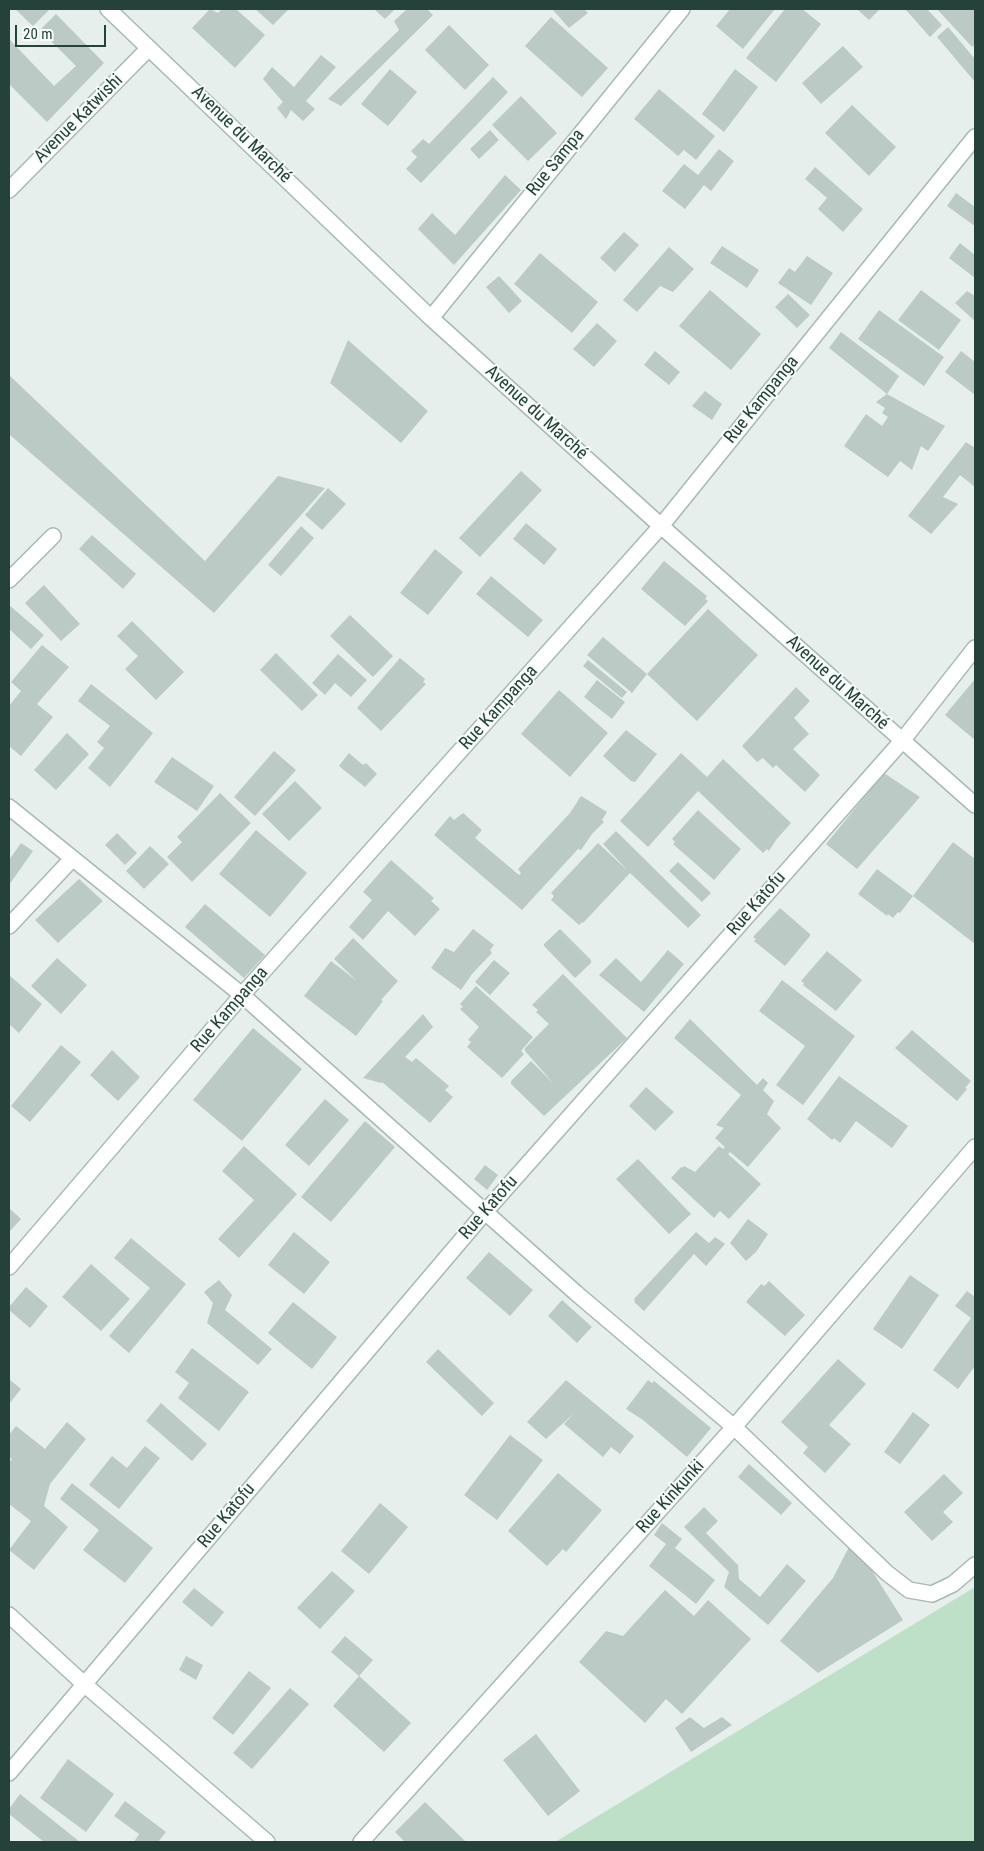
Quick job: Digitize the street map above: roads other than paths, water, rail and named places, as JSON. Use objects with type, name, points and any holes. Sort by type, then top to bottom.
[{"type":"street","name":"Avenue du Marché","points":[[108,9],[431,318],[661,526],[975,805]]},
{"type":"street","name":"Rue Sampa","points":[[431,318],[682,9]]},
{"type":"street","name":"Avenue Katwishi","points":[[9,190],[150,48]]},
{"type":"street","name":"Rue Kampanga","points":[[9,1267],[242,995],[661,526],[975,137]]},
{"type":"street","points":[[9,580],[53,536]]},
{"type":"street","name":"Rue Katofu","points":[[9,1773],[486,1211],[902,741],[975,648]]},
{"type":"street","points":[[9,807],[242,995],[576,1293],[734,1427],[887,1572],[909,1590],[932,1594],[953,1584],[975,1565]]},
{"type":"street","points":[[9,926],[72,859]]},
{"type":"street","name":"Rue Kinkunki","points":[[361,1842],[734,1427],[975,1147]]},
{"type":"street","points":[[9,1615],[84,1684],[267,1842]]}]
